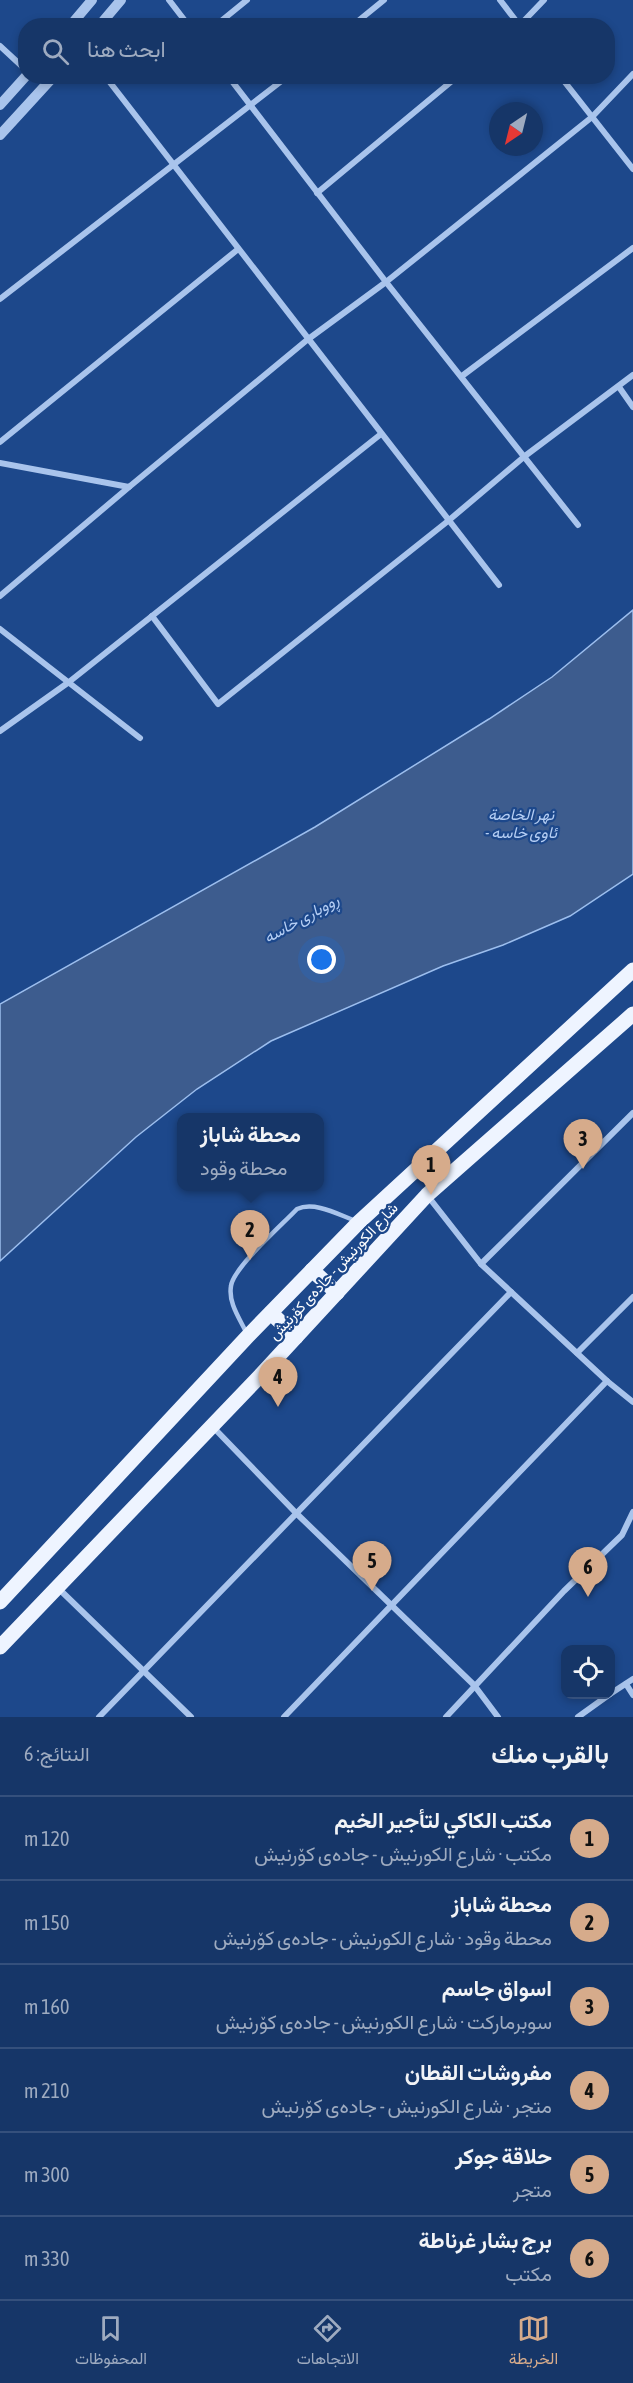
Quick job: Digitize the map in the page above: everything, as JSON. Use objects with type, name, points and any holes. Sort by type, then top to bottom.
[{"type":"main road","name":"شارع الكورنيش - جادەی کۆرنیش","points":[[0,1602],[248,1336],[359,1222],[633,970]]},
{"type":"main road","name":"شارع الكورنيش - جادەی کۆرنیش","points":[[0,1647],[213,1426],[427,1195],[633,1014]]},
{"type":"main road","points":[[312,1270],[337,1293]]},
{"type":"main road","points":[[271,1313],[296,1337]]},
{"type":"street","points":[[77,18],[92,0]]},
{"type":"street","points":[[106,18],[121,0]]},
{"type":"street","points":[[169,0],[183,18]]},
{"type":"street","points":[[225,18],[247,0]]},
{"type":"street","points":[[362,18],[384,0]]},
{"type":"street","points":[[500,0],[514,18]]},
{"type":"street","points":[[527,18],[544,0]]},
{"type":"street","points":[[0,46],[18,63]]},
{"type":"street","points":[[0,596],[307,340],[386,282],[592,117],[633,74]]},
{"type":"street","points":[[0,105],[19,84]]},
{"type":"street","points":[[2,129],[46,84]]},
{"type":"street","points":[[111,84],[237,250],[500,585]]},
{"type":"street","points":[[234,84],[317,194],[579,525]]},
{"type":"street","points":[[0,299],[278,84]]},
{"type":"street","points":[[317,194],[448,84]]},
{"type":"street","points":[[566,84],[633,169]]},
{"type":"street","points":[[462,376],[633,248]]},
{"type":"street","points":[[0,442],[237,250]]},
{"type":"street","points":[[152,616],[218,704],[448,521],[525,456],[633,375]]},
{"type":"street","points":[[619,387],[633,406]]},
{"type":"street","points":[[0,731],[69,682],[381,434]]},
{"type":"street","points":[[0,463],[129,487]]},
{"type":"street","points":[[0,629],[140,738]]},
{"type":"street","points":[[481,1264],[633,1113]]},
{"type":"street","points":[[427,1195],[481,1264],[607,1381],[633,1402]]},
{"type":"street","points":[[99,1717],[511,1292]]},
{"type":"street","points":[[577,1353],[633,1297]]},
{"type":"street","points":[[284,1717],[607,1381]]},
{"type":"street","points":[[213,1426],[296,1513],[474,1685],[498,1717]]},
{"type":"street","points":[[446,1717],[564,1591],[622,1535],[633,1512]]},
{"type":"street","points":[[57,1588],[191,1717]]},
{"type":"street","points":[[615,1691],[633,1679]]},
{"type":"street","points":[[626,1684],[633,1695]]},
{"type":"street","points":[[578,1717],[603,1699]]},
{"type":"lane","points":[[248,1336],[233,1306],[231,1286],[236,1272],[297,1209],[305,1206],[359,1222]]},
{"type":"water","name":"نهر الخاصة - ئاوی خاسە","points":[[633,610],[633,874],[570,916],[503,945],[443,966],[271,1041],[197,1089],[136,1137],[0,1261],[0,1004],[315,827],[489,719],[552,677]]},
{"type":"place","name":"اسواق جاسم","points":[[583,1169]]},
{"type":"place","name":"مكتب الكاكي لتأجير الخيم","points":[[431,1195]]},
{"type":"place","name":"محطة شاباز","points":[[250,1260]]},
{"type":"place","name":"مفروشات القطان","points":[[278,1407]]},
{"type":"place","name":"حلاقة جوكر","points":[[372,1591]]},
{"type":"place","name":"برج بشار غرناطة","points":[[588,1597]]},
{"type":"water label","name":"ڕووباری خاسە","points":[[301,918]]}]
